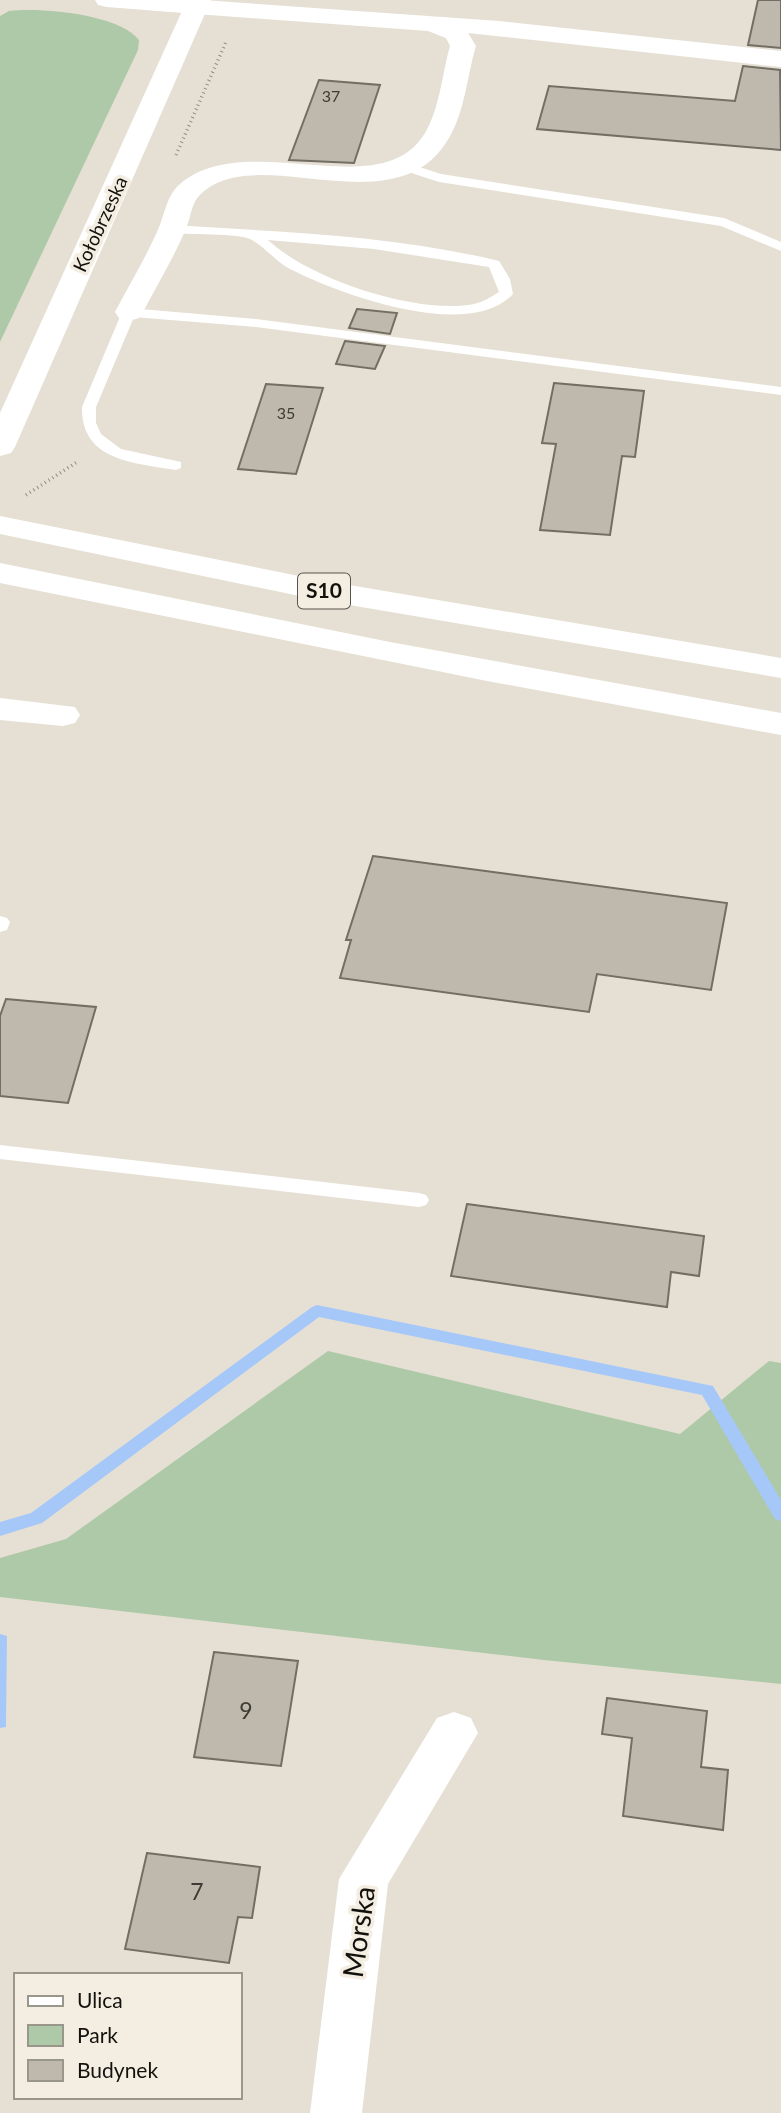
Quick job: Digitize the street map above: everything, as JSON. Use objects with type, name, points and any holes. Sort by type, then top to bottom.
[{"type":"main road","points":[[107,0],[197,4],[432,23],[781,59]]},
{"type":"main road","name":"Kołobrzeska","points":[[0,447],[197,4]]},
{"type":"main road","points":[[129,312],[172,229],[187,191],[206,176],[237,167],[355,175],[404,166],[435,139],[463,46],[454,33],[432,23]]},
{"type":"main road","name":"S10","points":[[14,528],[314,589],[781,668]]},
{"type":"main road","name":"S10","points":[[5,574],[289,635],[581,690],[781,724]]},
{"type":"main road","points":[[0,709],[63,715]]},
{"type":"main road","name":"Morska","points":[[336,2113],[364,1879],[454,1733]]},
{"type":"lane","points":[[404,166],[439,177],[724,222],[781,247]]},
{"type":"lane","points":[[172,229],[255,235],[447,253],[494,264],[503,279],[506,294],[478,308],[446,312],[410,305],[364,293],[303,269],[276,255],[255,235]]},
{"type":"lane","points":[[176,465],[145,460],[103,446],[90,434],[86,423],[89,407],[129,312],[256,323],[781,391]]},
{"type":"lane","points":[[0,1152],[419,1200]]},
{"type":"path","points":[[206,176],[172,165],[226,41]]},
{"type":"path","points":[[25,496],[103,446]]},
{"type":"green space","points":[[40,10],[98,18],[129,31],[139,40],[138,50],[0,342],[0,16],[9,11]]},
{"type":"green space","points":[[328,1351],[680,1434],[769,1361],[781,1363],[781,1684],[544,1660],[0,1597],[0,1558],[66,1539]]},
{"type":"water","points":[[0,1634],[7,1636],[6,1727],[0,1728]]},
{"type":"building","points":[[758,0],[781,0],[781,48],[748,45]]},
{"type":"building","points":[[743,66],[780,70],[781,150],[537,129],[549,86],[735,101]]},
{"type":"building","points":[[319,80],[380,85],[354,163],[289,160]]},
{"type":"building","points":[[357,309],[397,313],[390,334],[349,328]]},
{"type":"building","points":[[345,341],[385,346],[375,369],[336,364]]},
{"type":"building","points":[[554,383],[644,391],[635,457],[622,456],[610,535],[540,530],[556,444],[542,443]]},
{"type":"building","points":[[266,384],[323,388],[296,474],[238,469]]},
{"type":"building","points":[[373,856],[727,903],[711,990],[597,974],[589,1012],[340,978],[351,940],[346,940]]},
{"type":"building","points":[[6,999],[96,1007],[68,1103],[0,1096],[0,1016]]},
{"type":"building","points":[[467,1204],[704,1236],[699,1276],[671,1272],[667,1307],[451,1276]]},
{"type":"building","points":[[214,1652],[298,1661],[281,1766],[194,1757]]},
{"type":"building","points":[[607,1698],[707,1711],[701,1767],[728,1770],[723,1830],[623,1816],[632,1738],[602,1734]]},
{"type":"building","points":[[147,1853],[260,1867],[252,1918],[238,1917],[229,1963],[125,1949]]},
{"type":"waterway","points":[[0,1529],[36,1518],[317,1311],[707,1390],[781,1514]]}]
